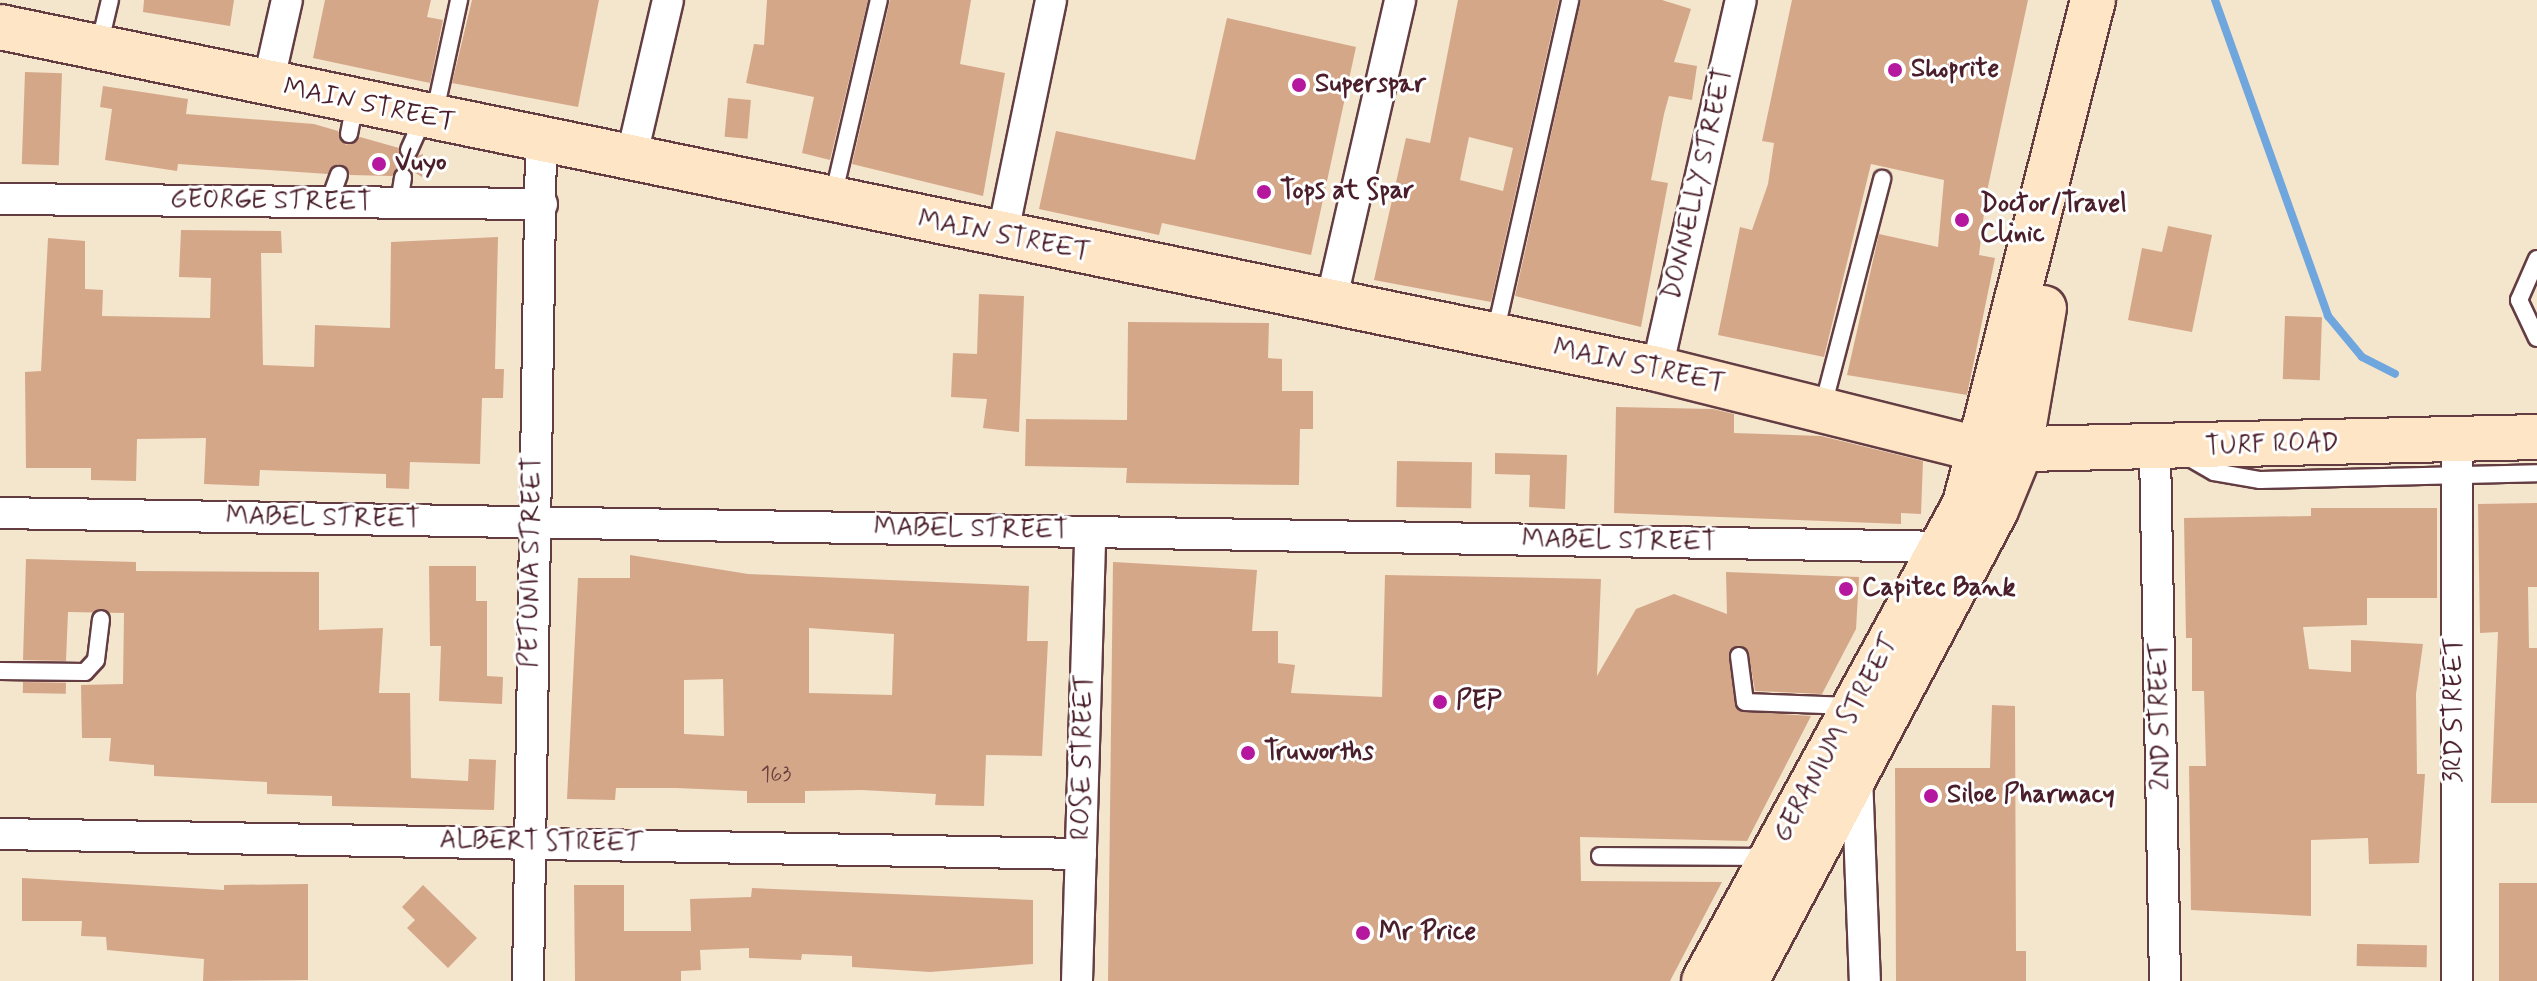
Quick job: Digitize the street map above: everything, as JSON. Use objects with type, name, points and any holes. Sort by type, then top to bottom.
[{"type":"main road","points":[[2002,453],[2059,113],[2076,79],[2093,0]]},
{"type":"main road","name":"MAIN STREET","points":[[0,27],[268,84],[352,119],[541,143],[631,159],[1657,369],[2002,453]]},
{"type":"main road","name":"TURF ROAD","points":[[2002,453],[2167,451],[2456,456],[2537,437]]},
{"type":"main road","name":"GERANIUM STREET","points":[[1704,981],[1941,547],[2002,453]]},
{"type":"main road","name":"GERANIUM STREET","points":[[1746,981],[1857,776],[2002,453]]},
{"type":"street","points":[[268,84],[287,0]]},
{"type":"street","points":[[631,159],[668,0]]},
{"type":"street","points":[[1002,237],[1051,0]]},
{"type":"street","points":[[1331,302],[1400,0]]},
{"type":"street","name":"DONNELLY STREET","points":[[1657,369],[1741,0]]},
{"type":"street","name":"PETUNIA STREET","points":[[528,981],[531,521],[542,204],[541,143]]},
{"type":"street","name":"GEORGE STREET","points":[[0,199],[334,188],[401,190],[542,204]]},
{"type":"street","name":"2ND STREET","points":[[2165,981],[2167,451]]},
{"type":"street","name":"3RD STREET","points":[[2456,456],[2457,981]]},
{"type":"street","name":"MABEL STREET","points":[[0,513],[1941,547]]},
{"type":"street","name":"ROSE STREET","points":[[1077,981],[1090,533]]},
{"type":"street","points":[[1857,776],[1865,981]]},
{"type":"street","name":"ALBERT STREET","points":[[0,834],[1081,854]]},
{"type":"lane","points":[[99,47],[110,0]]},
{"type":"lane","points":[[422,130],[459,0]]},
{"type":"lane","points":[[831,202],[879,0]]},
{"type":"lane","points":[[1495,337],[1570,0]]},
{"type":"lane","points":[[1822,410],[1882,179]]},
{"type":"lane","points":[[2537,259],[2519,300],[2537,338]]},
{"type":"lane","points":[[2456,456],[2537,473]]},
{"type":"lane","points":[[0,671],[85,672],[96,660],[101,619]]},
{"type":"lane","points":[[1739,656],[1745,702],[1856,706]]},
{"type":"lane","points":[[1600,856],[1771,857]]},
{"type":"building","points":[[144,0],[234,0],[230,26],[143,12]]},
{"type":"building","points":[[325,0],[431,0],[427,17],[443,20],[430,83],[313,58]]},
{"type":"building","points":[[472,0],[599,0],[578,107],[452,83]]},
{"type":"building","points":[[767,0],[868,0],[830,160],[802,153],[814,97],[746,83],[754,44],[764,45]]},
{"type":"building","points":[[890,0],[971,0],[960,64],[1005,73],[983,196],[852,164]]},
{"type":"building","points":[[1458,0],[1559,0],[1491,302],[1374,280],[1406,138],[1430,143]],"holes":[[[1469,137],[1513,148],[1503,191],[1460,180]]]},
{"type":"building","points":[[1581,0],[1662,0],[1691,9],[1674,62],[1697,66],[1692,100],[1669,96],[1664,114],[1651,180],[1668,183],[1641,327],[1515,296]]},
{"type":"building","points":[[1792,0],[2028,0],[1986,196],[1979,255],[1995,258],[1967,395],[1847,375],[1879,234],[1938,247],[1944,180],[1871,164],[1824,357],[1718,335],[1740,227],[1752,230],[1768,184],[1774,143],[1762,141]]},
{"type":"building","points":[[1227,18],[1356,47],[1311,255],[1162,223],[1159,235],[1039,209],[1056,131],[1195,160]]},
{"type":"building","points":[[25,72],[62,73],[59,165],[22,164]]},
{"type":"building","points":[[103,86],[188,99],[186,114],[314,124],[338,131],[346,145],[360,137],[399,148],[405,160],[423,154],[422,177],[404,166],[392,176],[350,175],[338,164],[328,174],[178,164],[177,171],[105,160],[112,109],[100,107]]},
{"type":"building","points":[[728,98],[751,100],[748,139],[725,137]]},
{"type":"building","points":[[2168,226],[2212,235],[2192,332],[2128,320],[2142,248],[2162,252]]},
{"type":"building","points":[[181,230],[281,231],[282,253],[261,253],[263,365],[314,367],[315,325],[390,328],[391,242],[498,237],[495,369],[504,369],[503,398],[482,398],[480,464],[410,462],[409,489],[386,488],[386,474],[260,470],[259,486],[204,484],[206,438],[137,439],[136,481],[91,480],[91,468],[26,468],[25,372],[41,371],[48,238],[85,241],[85,289],[103,290],[102,316],[210,318],[211,278],[179,277]]},
{"type":"building","points":[[979,294],[1024,296],[1019,432],[983,428],[987,399],[951,397],[953,353],[977,354]]},
{"type":"building","points":[[2285,316],[2322,317],[2320,380],[2283,379]]},
{"type":"building","points":[[1128,322],[1269,323],[1268,358],[1282,359],[1282,391],[1313,391],[1313,429],[1300,429],[1299,485],[1126,483],[1127,468],[1025,466],[1026,419],[1127,420]]},
{"type":"building","points":[[1616,407],[1713,409],[1734,414],[1734,433],[1821,436],[1923,461],[1921,514],[1901,513],[1901,524],[1614,513]]},
{"type":"building","points":[[1495,453],[1567,455],[1565,509],[1529,507],[1530,475],[1495,474]]},
{"type":"building","points":[[1397,461],[1472,462],[1471,508],[1396,507]]},
{"type":"building","points":[[2537,503],[2537,587],[2528,587],[2529,648],[2537,648],[2537,803],[2491,803],[2498,632],[2480,633],[2478,504]]},
{"type":"building","points":[[2311,508],[2437,508],[2437,598],[2367,598],[2367,625],[2303,627],[2309,669],[2351,672],[2351,640],[2423,644],[2416,694],[2417,774],[2425,774],[2419,863],[2369,864],[2368,838],[2311,840],[2311,916],[2191,910],[2189,766],[2206,766],[2204,691],[2192,691],[2192,638],[2186,638],[2184,518],[2311,516]]},
{"type":"building","points":[[630,555],[748,574],[1029,586],[1027,641],[1048,641],[1042,756],[986,755],[984,806],[935,805],[936,794],[862,790],[805,791],[805,803],[747,803],[747,791],[676,788],[616,788],[615,800],[567,799],[578,578],[630,578]],"holes":[[[809,628],[894,634],[892,695],[809,693]],[[723,679],[724,736],[684,734],[684,680]]]},
{"type":"building","points":[[26,559],[136,562],[136,571],[319,572],[319,630],[383,628],[379,693],[410,693],[411,778],[468,781],[469,759],[496,760],[494,810],[332,806],[332,796],[267,794],[267,782],[154,776],[154,765],[109,761],[111,738],[82,738],[81,685],[123,684],[124,613],[68,612],[66,661],[23,660]]},
{"type":"building","points":[[1113,562],[1257,570],[1252,631],[1278,631],[1278,663],[1295,665],[1291,693],[1382,697],[1385,575],[1601,579],[1597,676],[1636,609],[1674,594],[1727,614],[1726,572],[1859,577],[1856,629],[1822,694],[1755,691],[1748,650],[1729,651],[1739,711],[1811,716],[1747,841],[1580,837],[1581,881],[1722,882],[1670,981],[1108,981]]},
{"type":"building","points":[[429,566],[476,566],[476,601],[487,601],[487,676],[503,677],[502,704],[439,701],[441,646],[430,646]]},
{"type":"building","points":[[23,682],[66,683],[66,694],[23,693]]},
{"type":"building","points":[[1992,705],[2015,706],[2016,951],[2026,951],[2026,981],[1896,981],[1895,768],[1990,768]]},
{"type":"building","points":[[22,878],[224,890],[224,885],[308,884],[308,980],[203,981],[204,959],[107,950],[106,937],[81,936],[82,921],[22,921]]},
{"type":"building","points":[[2499,883],[2537,883],[2537,981],[2499,981]]},
{"type":"building","points":[[423,885],[477,938],[448,968],[407,928],[415,920],[402,907]]},
{"type":"building","points":[[574,885],[624,885],[624,931],[691,931],[690,899],[751,897],[752,888],[1033,900],[1033,964],[930,972],[852,967],[852,956],[802,954],[801,960],[749,958],[749,948],[700,950],[701,970],[681,971],[681,981],[575,981]]},
{"type":"building","points":[[2357,944],[2427,945],[2427,967],[2357,966]]},
{"type":"waterway","points":[[2215,0],[2328,316],[2362,357],[2395,374]]},
{"type":"place","name":"Shoprite","points":[[1895,70]]},
{"type":"place","name":"Superspar","points":[[1299,85]]},
{"type":"place","name":"Vuyo","points":[[379,164]]},
{"type":"place","name":"Tops at Spar","points":[[1264,192]]},
{"type":"place","name":"Doctor/Travel Clinic","points":[[1962,220]]},
{"type":"place","name":"Capitec Bank","points":[[1846,589]]},
{"type":"place","name":"PEP","points":[[1440,702]]},
{"type":"place","name":"Truworths","points":[[1248,753]]},
{"type":"place","name":"Siloe Pharmacy","points":[[1931,796]]},
{"type":"place","name":"Mr Price","points":[[1363,933]]}]
